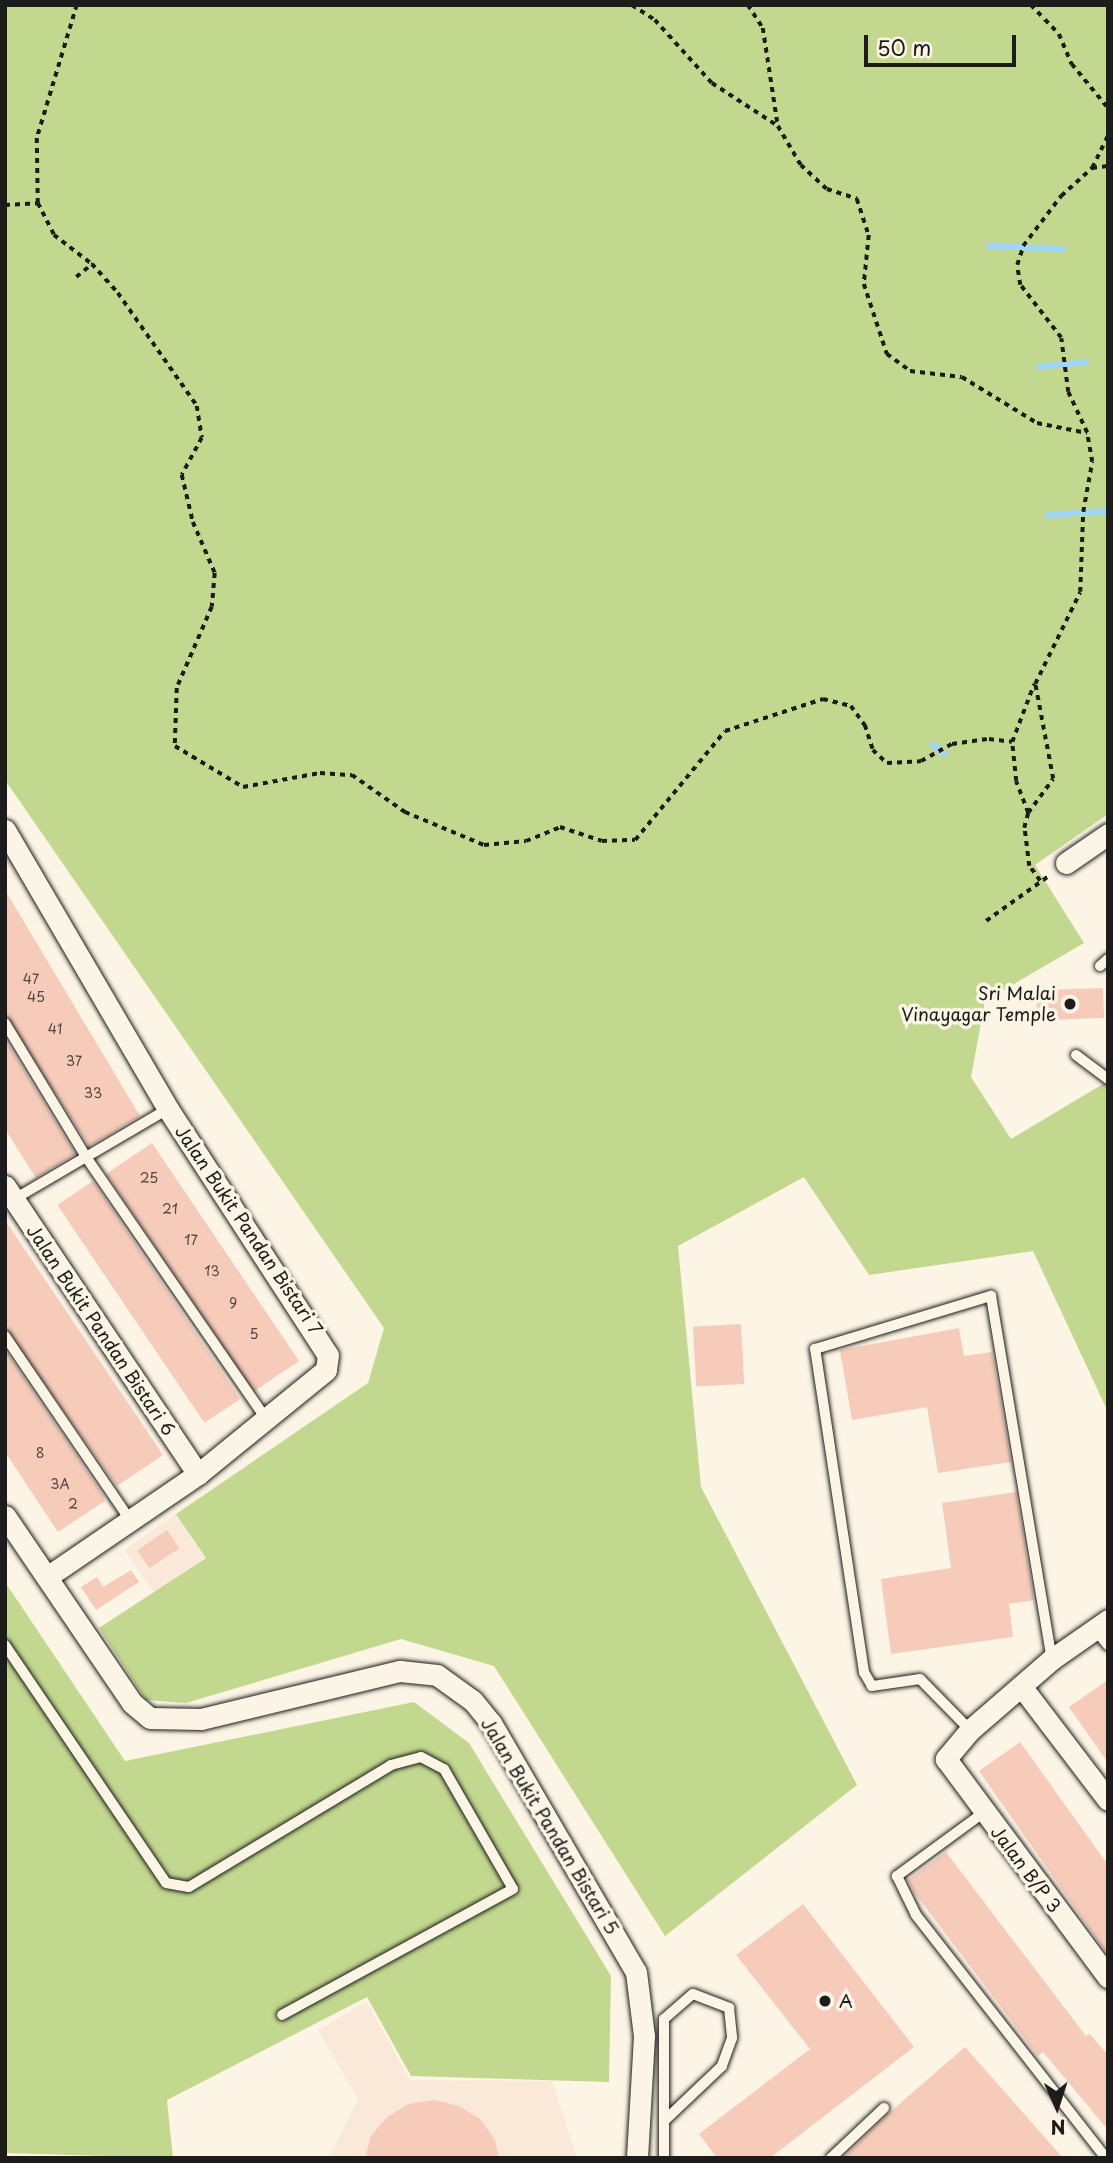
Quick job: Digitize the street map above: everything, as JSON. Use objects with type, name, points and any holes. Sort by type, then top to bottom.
[{"type":"street","name":"Jalan Bukit Pandan Bistari 7","points":[[5,830],[168,1109],[327,1347],[326,1370],[198,1474],[47,1577]]},
{"type":"street","points":[[1066,863],[1108,834]]},
{"type":"street","name":"Jalan Bukit Pandan Bistari 6","points":[[8,1197],[198,1474]]},
{"type":"street","name":"Jalan Bukit Pandan Bistari 5","points":[[5,1516],[132,1703],[150,1718],[201,1719],[400,1671],[437,1675],[473,1701],[491,1723],[636,1972],[644,2036],[637,2158]]},
{"type":"street","points":[[970,1730],[1052,1659],[1101,1624]]},
{"type":"street","points":[[1021,1686],[1108,1800]]},
{"type":"street","name":"Jalan B/P 3","points":[[970,1730],[946,1759],[983,1813],[1108,1978]]},
{"type":"lane","points":[[5,1023],[86,1157],[266,1419]]},
{"type":"lane","points":[[1076,1055],[1108,1079]]},
{"type":"lane","points":[[8,1197],[86,1157],[168,1109]]},
{"type":"lane","points":[[970,1730],[920,1679],[872,1686],[864,1672],[815,1349],[991,1296],[1052,1659]]},
{"type":"lane","points":[[5,1336],[130,1521]]},
{"type":"lane","points":[[1101,1624],[1108,1645]]},
{"type":"lane","points":[[5,1645],[166,1884],[189,1887],[391,1765],[421,1757],[444,1769],[513,1889],[282,2015]]},
{"type":"lane","points":[[983,1813],[897,1876],[916,1915],[1106,2158]]},
{"type":"lane","points":[[663,2158],[664,2019],[693,1994],[729,2008],[732,2038],[722,2066],[664,2121]]},
{"type":"lane","points":[[831,2158],[884,2108]]},
{"type":"path","points":[[77,5],[73,27],[37,138],[38,203],[54,235],[92,264],[197,406],[202,438],[182,475],[193,522],[215,573],[212,607],[177,688],[175,746],[243,787],[320,773],[352,775],[405,812],[484,845],[526,841],[561,827],[602,841],[635,839],[725,731],[823,699],[851,706],[865,725],[873,750],[887,764],[921,761],[952,744],[989,739],[1012,742]]},
{"type":"path","points":[[632,5],[655,20],[712,83],[778,126]]},
{"type":"path","points":[[748,5],[763,28],[778,126],[801,165],[827,189],[857,199],[869,235],[864,284],[887,354],[910,370],[962,377],[1037,423],[1087,433]]},
{"type":"path","points":[[1031,5],[1059,34],[1072,64],[1108,108]]},
{"type":"path","points":[[1028,813],[1016,781],[1012,742],[1035,684],[1080,592],[1091,462],[1087,433],[1068,392],[1061,338],[1020,285],[1017,265],[1023,246],[1061,196],[1092,169],[1108,135]]},
{"type":"path","points":[[1092,169],[1108,166]]},
{"type":"path","points":[[5,205],[38,203]]},
{"type":"path","points":[[76,277],[92,264]]},
{"type":"path","points":[[1035,684],[1053,779],[1028,813],[1024,828],[1029,866],[1040,881]]},
{"type":"path","points":[[986,921],[1066,863]]},
{"type":"shaded area","points":[[176,1514],[206,1557],[154,1593],[124,1550]]},
{"type":"shaded area","points":[[367,2002],[410,2080],[552,2081],[577,2158],[328,2158],[358,2099],[318,2030]]},
{"type":"green space","points":[[5,5],[1108,5],[1108,814],[1035,865],[1084,943],[985,1001],[971,1077],[1011,1139],[1108,1081],[1108,1412],[1033,1251],[869,1275],[804,1177],[678,1246],[701,1487],[857,1785],[665,1936],[494,1666],[401,1639],[186,1703],[146,1700],[99,1628],[206,1558],[176,1514],[368,1383],[384,1328],[5,780]]},
{"type":"green space","points":[[5,1582],[125,1761],[414,1702],[469,1743],[611,1976],[609,2082],[411,2076],[367,1997],[167,2100],[173,2158],[5,2153]]},
{"type":"building","points":[[5,890],[140,1116],[89,1146],[5,1015]]},
{"type":"building","name":"Sri Malai Vinayagar Temple","points":[[1103,988],[1104,1018],[1037,1020],[1036,990]]},
{"type":"building","points":[[5,1039],[75,1154],[36,1178],[5,1129]]},
{"type":"building","points":[[152,1143],[299,1361],[253,1392],[106,1174]]},
{"type":"building","points":[[93,1181],[240,1399],[204,1423],[57,1205]]},
{"type":"building","points":[[5,1220],[163,1455],[117,1486],[5,1328]]},
{"type":"building","points":[[741,1324],[744,1384],[696,1386],[693,1327]]},
{"type":"building","points":[[959,1328],[964,1356],[992,1352],[1011,1462],[938,1473],[927,1407],[852,1420],[840,1350]]},
{"type":"building","points":[[5,1350],[105,1501],[58,1532],[5,1452]]},
{"type":"building","points":[[1016,1492],[1034,1600],[1009,1604],[1013,1637],[891,1654],[881,1579],[951,1568],[942,1503]]},
{"type":"building","points":[[167,1530],[179,1548],[149,1568],[137,1550]]},
{"type":"building","points":[[131,1570],[139,1582],[96,1610],[81,1587],[97,1577],[103,1587]]},
{"type":"building","points":[[1108,1680],[1108,1763],[1069,1707]]},
{"type":"building","points":[[1020,1742],[1108,1865],[1108,1955],[979,1771]]},
{"type":"building","points":[[946,1852],[1086,2036],[1090,2034],[1108,2055],[1108,2130],[1043,2052],[1038,2056],[914,1892],[908,1880]]},
{"type":"building","name":"A","points":[[803,1904],[914,2047],[770,2158],[717,2158],[699,2134],[810,2049],[736,1955]]},
{"type":"building","points":[[965,2047],[1063,2158],[843,2158],[890,2112]]},
{"type":"building","points":[[434,2100],[459,2106],[480,2119],[495,2140],[499,2158],[365,2158],[371,2136],[387,2117],[409,2104]]},
{"type":"waterway","points":[[989,246],[1063,249]]},
{"type":"waterway","points":[[1039,367],[1086,362]]},
{"type":"waterway","points":[[1048,515],[1108,511]]},
{"type":"waterway","points":[[933,745],[945,754]]},
{"type":"place","name":"Sri Malai Vinayagar Temple","points":[[1070,1004]]},
{"type":"place","name":"A","points":[[825,2001]]}]
